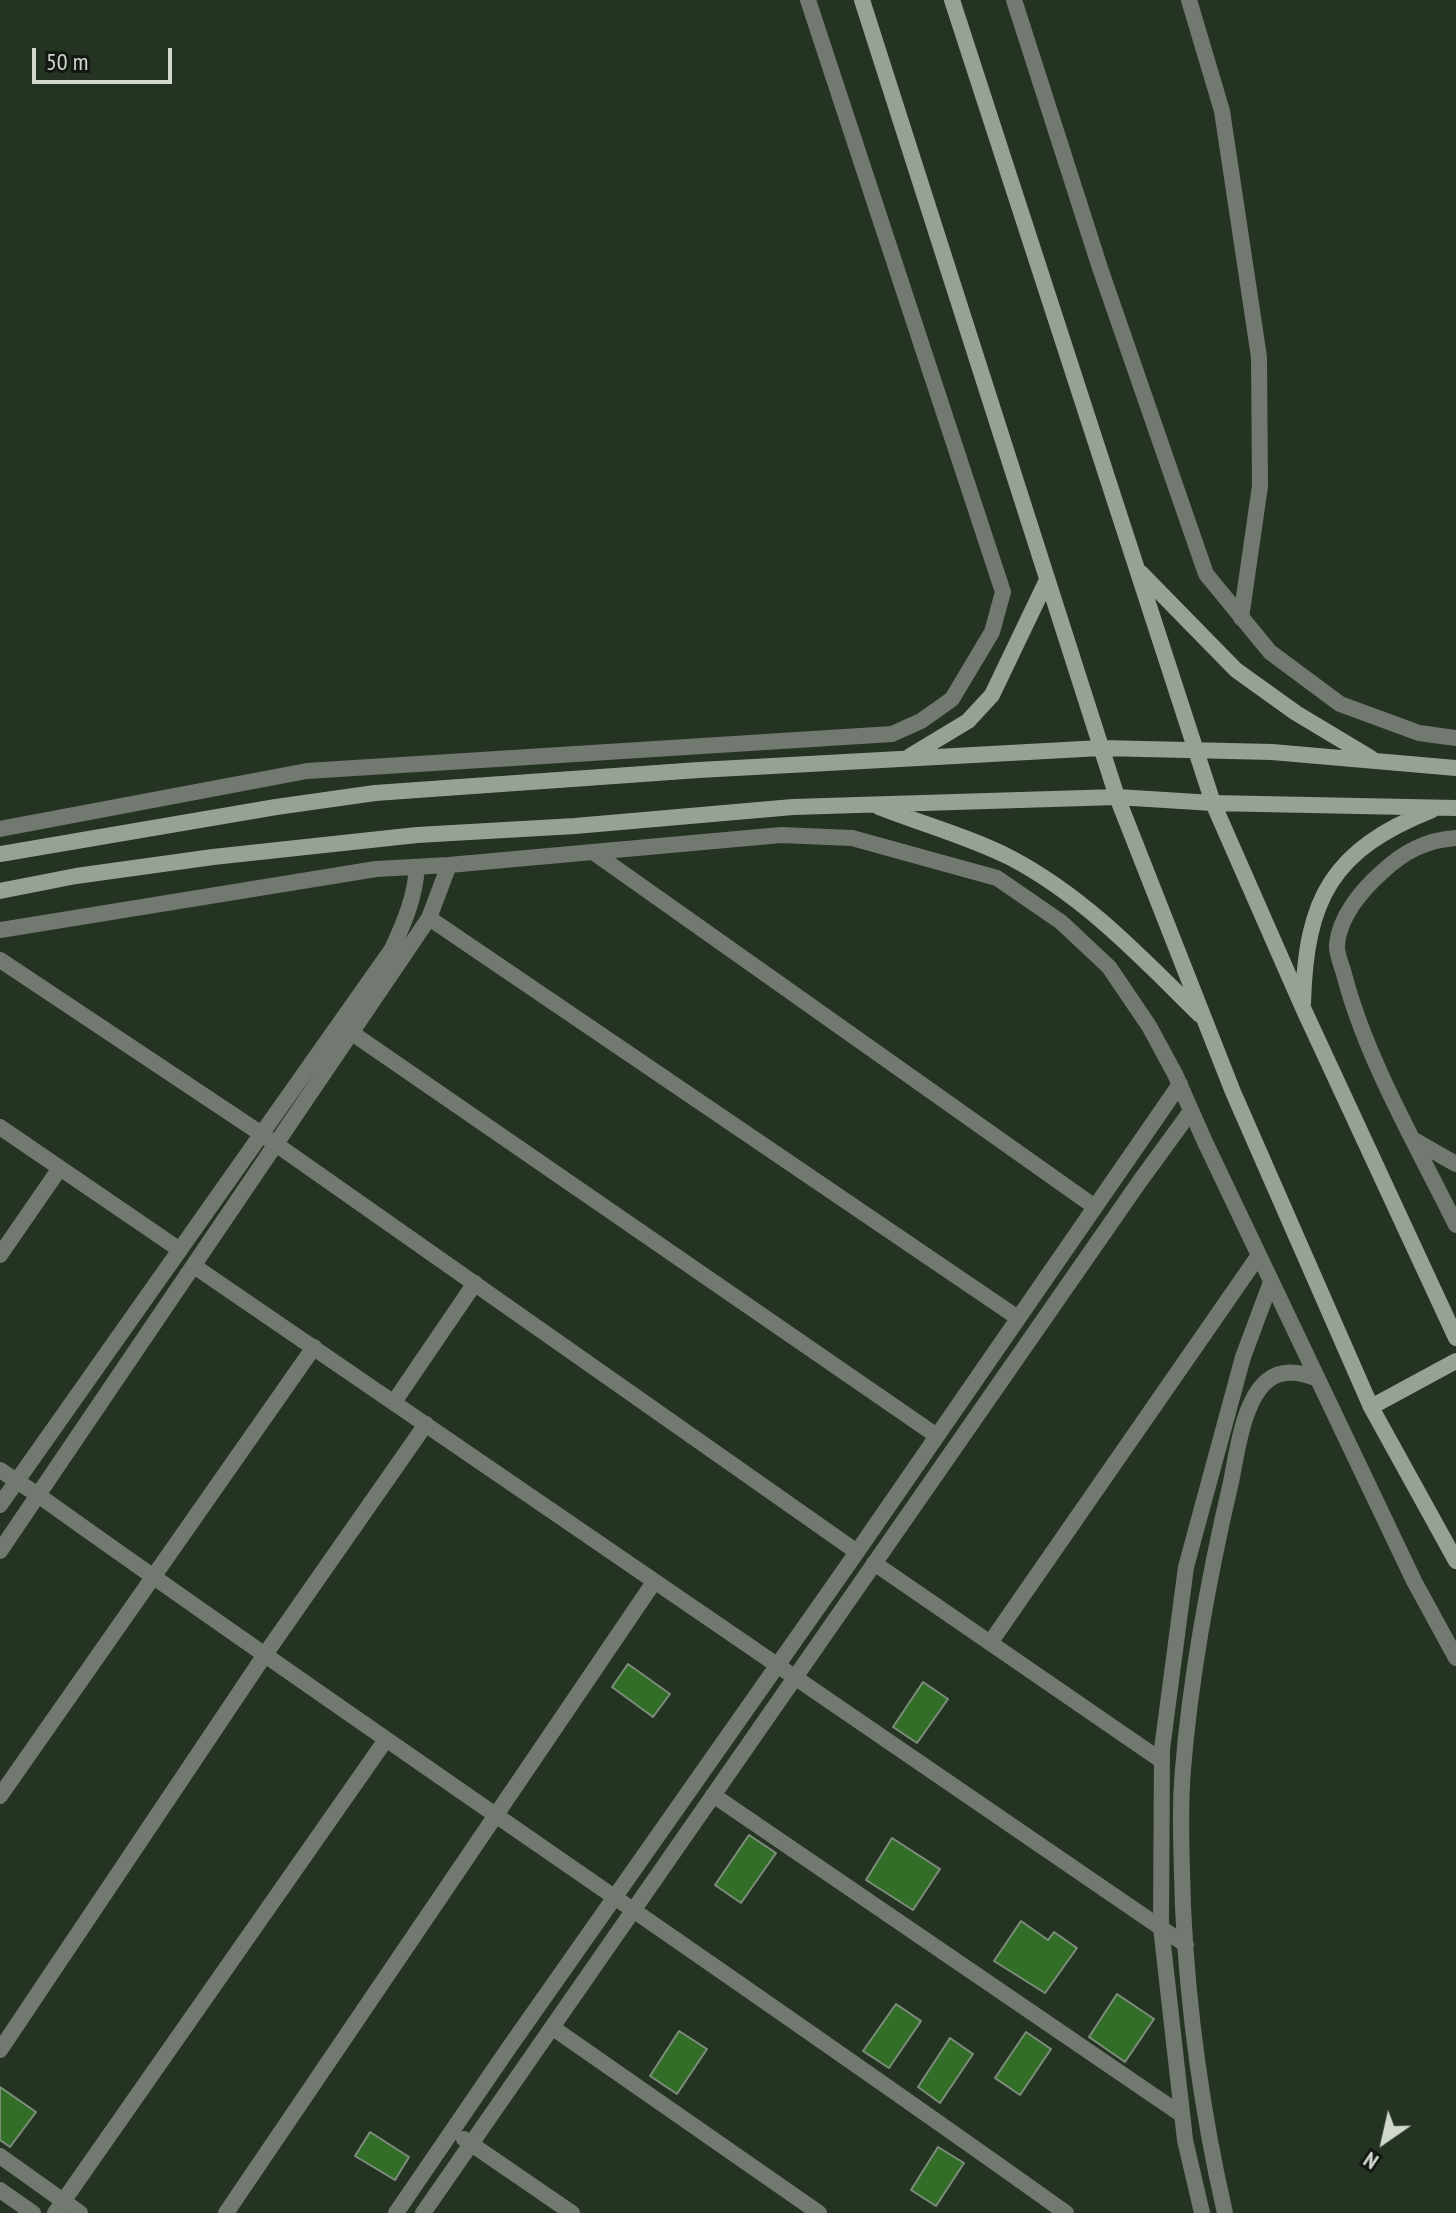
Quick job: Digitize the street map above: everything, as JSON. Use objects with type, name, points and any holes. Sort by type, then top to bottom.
[{"type":"main road","points":[[862,0],[1117,797],[1233,1092],[1371,1407],[1456,1561]]},
{"type":"main road","points":[[952,0],[1213,803],[1303,1008],[1456,1338]]},
{"type":"main road","points":[[1137,569],[1236,670],[1296,713],[1375,761]]},
{"type":"main road","points":[[906,759],[968,721],[992,695],[1047,580]]},
{"type":"main road","points":[[0,854],[375,793],[906,759],[1101,748],[1196,748],[1456,768]]},
{"type":"main road","points":[[0,891],[76,876],[198,859],[417,835],[575,826],[793,807],[1117,797],[1213,803],[1448,807]]},
{"type":"main road","points":[[872,805],[1010,858],[1055,885],[1100,917],[1204,1019]]},
{"type":"main road","points":[[1303,1008],[1304,963],[1310,932],[1318,906],[1333,879],[1354,853],[1393,825],[1448,807]]},
{"type":"main road","points":[[1371,1407],[1456,1361]]},
{"type":"street","points":[[0,829],[307,771],[892,734],[921,721],[952,699],[992,632],[1003,592],[808,0]]},
{"type":"street","points":[[1014,0],[1100,268],[1206,574],[1270,652],[1340,704],[1419,733],[1456,738]]},
{"type":"street","points":[[1189,0],[1222,111],[1259,357],[1260,486],[1241,618]]},
{"type":"street","points":[[0,930],[376,869],[781,835],[852,838],[997,878],[1061,922],[1109,967],[1149,1026],[1180,1084],[1414,1581],[1456,1658]]},
{"type":"street","points":[[1456,838],[1436,839],[1408,851],[1387,867],[1364,888],[1345,919],[1337,945],[1348,991],[1366,1041],[1456,1225]]},
{"type":"street","points":[[593,852],[1095,1207]]},
{"type":"street","points":[[0,1551],[429,918],[449,865]]},
{"type":"street","points":[[0,1505],[392,949],[408,913],[417,867]]},
{"type":"street","points":[[429,918],[1018,1318]]},
{"type":"street","points":[[0,960],[277,1144],[857,1552]]},
{"type":"street","points":[[352,1033],[937,1436]]},
{"type":"street","points":[[396,2213],[1180,1084]]},
{"type":"street","points":[[423,2213],[1191,1111]]},
{"type":"street","points":[[0,1127],[180,1250]]},
{"type":"street","points":[[1414,1140],[1456,1164]]},
{"type":"street","points":[[0,1255],[60,1168]]},
{"type":"street","points":[[990,1643],[1259,1255]]},
{"type":"street","points":[[194,1266],[1186,1945]]},
{"type":"street","points":[[1202,2213],[1185,2140],[1161,1927],[1162,1761],[1186,1567],[1243,1357],[1271,1282]]},
{"type":"street","points":[[394,1402],[475,1283]]},
{"type":"street","points":[[0,1796],[314,1347]]},
{"type":"street","points":[[1225,2213],[1203,2104],[1186,1945],[1183,1770],[1210,1573],[1240,1443],[1254,1397],[1267,1381],[1280,1374],[1300,1372],[1318,1379]]},
{"type":"street","points":[[0,2050],[264,1656],[426,1424]]},
{"type":"street","points":[[0,1470],[1066,2213]]},
{"type":"street","points":[[874,1563],[1162,1761]]},
{"type":"street","points":[[226,2213],[654,1582]]},
{"type":"street","points":[[60,2207],[385,1741]]},
{"type":"street","points":[[713,1795],[1182,2115]]},
{"type":"street","points":[[553,2028],[819,2213]]},
{"type":"street","points":[[452,2131],[572,2213]]},
{"type":"street","points":[[0,2156],[60,2207],[80,2213]]},
{"type":"street","points":[[0,2190],[33,2213]]},
{"type":"building","points":[[628,1664],[670,1694],[653,1717],[612,1687]]},
{"type":"building","points":[[923,1682],[948,1699],[917,1743],[893,1727]]},
{"type":"building","points":[[749,1835],[776,1853],[741,1903],[715,1885]]},
{"type":"building","points":[[892,1838],[940,1869],[913,1910],[866,1880]]},
{"type":"building","points":[[1021,1921],[1048,1940],[1054,1932],[1077,1948],[1045,1993],[994,1961]]},
{"type":"building","points":[[1117,1994],[1154,2019],[1125,2062],[1089,2037]]},
{"type":"building","points":[[896,2004],[921,2021],[889,2068],[863,2051]]},
{"type":"building","points":[[679,2031],[707,2049],[677,2094],[650,2076]]},
{"type":"building","points":[[1026,2032],[1051,2049],[1020,2095],[995,2078]]},
{"type":"building","points":[[950,2038],[973,2054],[940,2103],[918,2087]]},
{"type":"building","points":[[0,2087],[36,2112],[10,2147],[0,2140]]},
{"type":"building","points":[[370,2132],[409,2157],[395,2180],[355,2156]]},
{"type":"building","points":[[938,2147],[964,2163],[936,2206],[911,2190]]}]
